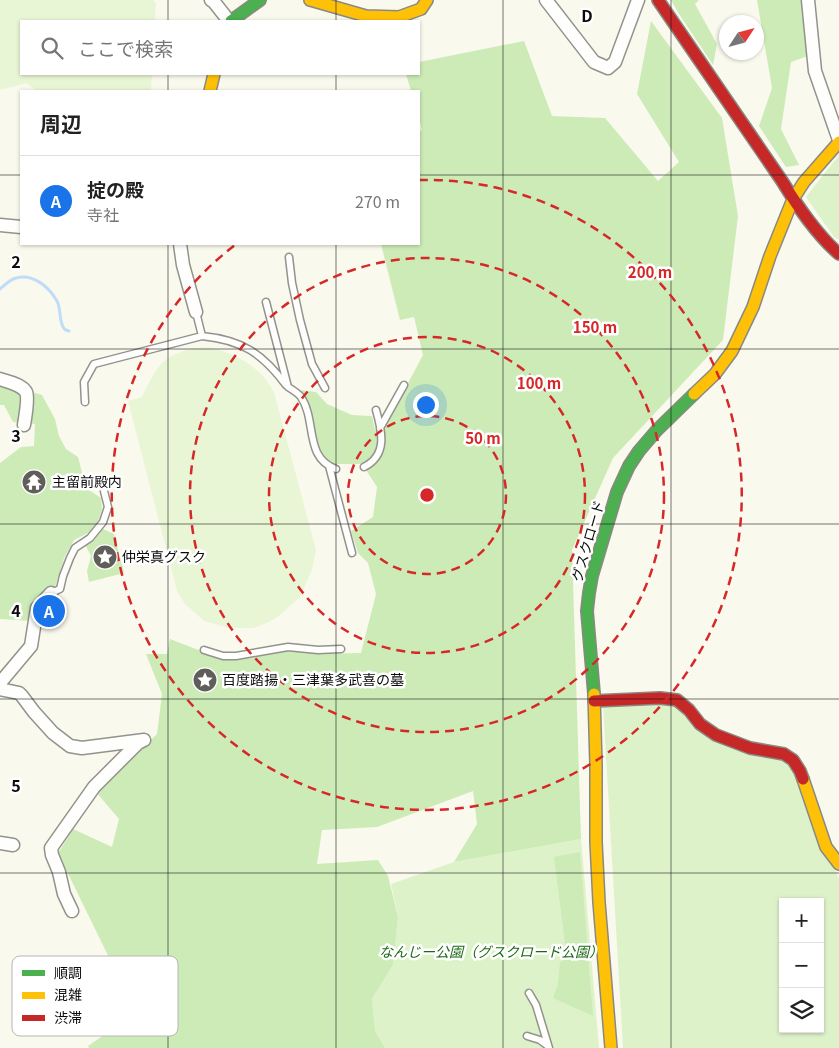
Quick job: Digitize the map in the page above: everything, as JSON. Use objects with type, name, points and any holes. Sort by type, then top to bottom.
[{"type":"street","points":[[231,20],[260,0]]},
{"type":"street","points":[[310,0],[366,16],[399,17],[421,9],[427,0]]},
{"type":"street","points":[[546,0],[594,62],[608,68],[615,62],[638,0]]},
{"type":"street","points":[[658,0],[793,199],[826,244],[839,254]]},
{"type":"street","points":[[808,0],[815,71],[839,141]]},
{"type":"street","points":[[213,1],[229,20]]},
{"type":"street","points":[[210,90],[214,75]]},
{"type":"street","name":"グスクロード","points":[[611,1048],[596,842],[594,701],[587,611],[592,576],[617,492],[629,466],[656,430],[715,374],[732,351],[753,307],[770,256],[793,199],[804,182],[839,141]]},
{"type":"street","points":[[0,225],[20,227]]},
{"type":"street","points":[[180,245],[183,265],[196,312]]},
{"type":"street","points":[[0,379],[18,385],[26,392],[24,425]]},
{"type":"street","points":[[0,682],[31,646],[37,608],[51,593]]},
{"type":"street","points":[[0,689],[19,693],[53,733],[70,746],[82,748],[144,740],[138,743],[94,787],[51,848],[64,894],[72,911]]},
{"type":"street","points":[[594,701],[660,698],[677,700],[689,710],[700,724],[716,735],[750,748],[784,754],[793,760],[800,771],[826,847],[839,864]]},
{"type":"street","points":[[0,842],[13,845]]},
{"type":"lane","points":[[289,257],[292,283],[312,364],[325,388]]},
{"type":"lane","points":[[266,302],[288,387]]},
{"type":"lane","points":[[196,312],[202,336]]},
{"type":"lane","points":[[85,402],[84,382],[94,364],[202,336],[220,337],[238,343],[255,352],[267,362],[288,387],[300,395],[306,406],[316,452],[321,460],[336,469]]},
{"type":"lane","points":[[380,428],[404,385]]},
{"type":"lane","points":[[364,467],[378,455],[382,444],[376,410]]},
{"type":"lane","points":[[329,466],[352,553]]},
{"type":"lane","points":[[51,593],[60,589],[66,567],[75,548],[90,538],[103,522],[108,507],[104,491]]},
{"type":"lane","points":[[204,650],[223,656],[236,656],[288,647],[318,650],[341,649]]},
{"type":"lane","points":[[529,993],[536,1005],[549,1048]]},
{"type":"lane","points":[[527,1036],[540,1040],[549,1048]]},
{"type":"green space","points":[[0,0],[153,0],[156,3],[155,20],[20,20],[20,75],[152,75],[151,90],[36,90],[26,83],[0,90]]},
{"type":"green space","points":[[671,0],[699,0],[695,4],[717,44],[713,65],[679,14]]},
{"type":"green space","points":[[757,0],[803,0],[808,56],[791,62],[781,129],[799,165],[786,167],[759,126],[772,88],[764,41],[764,15],[760,15]]},
{"type":"green space","points":[[651,21],[722,118],[738,216],[723,340],[613,458],[572,550],[581,839],[454,862],[477,824],[473,791],[377,827],[322,830],[317,864],[378,860],[388,876],[398,917],[393,965],[372,999],[375,1031],[385,1048],[89,1048],[88,1046],[103,1036],[178,1036],[178,956],[108,956],[58,853],[73,829],[112,847],[119,819],[96,792],[157,734],[162,694],[146,654],[167,654],[170,639],[222,659],[235,659],[288,650],[319,654],[361,653],[376,594],[368,563],[358,553],[351,531],[373,517],[377,487],[362,464],[331,464],[321,454],[309,405],[301,390],[316,392],[327,404],[352,415],[372,416],[375,430],[383,430],[423,355],[414,317],[400,320],[381,245],[420,245],[420,131],[422,130],[420,122],[420,90],[411,90],[406,75],[420,75],[420,62],[524,41],[552,116],[605,118],[658,181],[679,162],[637,94]]},
{"type":"green space","points":[[839,155],[839,240],[834,237],[806,197]]},
{"type":"green space","points":[[196,348],[212,348],[240,359],[263,376],[274,392],[316,550],[312,570],[300,597],[279,616],[253,628],[229,628],[204,621],[184,603],[177,591],[128,401],[142,397],[160,365],[169,357]]},
{"type":"green space","points":[[0,382],[42,395],[55,419],[59,436],[66,449],[78,457],[86,488],[101,498],[102,509],[98,521],[90,532],[74,540],[64,558],[55,587],[48,591],[31,621],[0,619],[0,463],[21,447],[34,446],[35,424],[13,422],[4,405],[0,405]]},
{"type":"green space","points":[[103,529],[114,534],[124,573],[89,582],[87,571],[91,556],[86,546]]},
{"type":"green space","points":[[53,596],[55,599],[62,598],[56,623],[39,620],[41,610]]},
{"type":"green space","points":[[674,704],[699,732],[790,760],[839,879],[839,1048],[623,1048],[603,705]]},
{"type":"green space","name":"なんじー公園（グスクロード公園）","points":[[581,839],[599,1048],[385,1048],[375,1031],[372,999],[393,965],[398,917],[391,884],[454,862]]},
{"type":"green space","points":[[580,852],[593,1016],[553,998],[558,984],[560,962],[567,959],[554,857]]},
{"type":"waterway","points":[[0,289],[16,278],[22,277],[40,282],[57,301],[62,324],[64,329],[69,331]]},
{"type":"traffic: fast","points":[[232,20],[260,0]]},
{"type":"traffic: fast","points":[[594,694],[587,611],[589,593],[592,576],[617,492],[629,466],[639,451],[657,430],[694,394]]},
{"type":"traffic: slow","points":[[310,0],[366,16],[399,17],[421,9],[427,0]]},
{"type":"traffic: slow","points":[[210,90],[214,75]]},
{"type":"traffic: slow","points":[[694,394],[715,374],[732,351],[753,307],[770,256],[793,199],[804,182],[839,142]]},
{"type":"traffic: slow","points":[[594,694],[596,842],[611,1048]]},
{"type":"traffic: slow","points":[[803,779],[826,847],[839,864]]},
{"type":"traffic: jam","points":[[658,0],[801,210],[815,229],[839,254]]},
{"type":"traffic: jam","points":[[594,701],[660,698],[677,700],[689,710],[700,724],[716,735],[750,748],[784,754],[793,760],[803,779]]},
{"type":"place","name":"主留前殿内","points":[[34,482]]},
{"type":"place","name":"仲栄真グスク","points":[[105,557]]},
{"type":"place","name":"掟の殿","points":[[49,611]]},
{"type":"place","name":"百度踏揚・三津葉多武喜の墓","points":[[205,680]]}]
